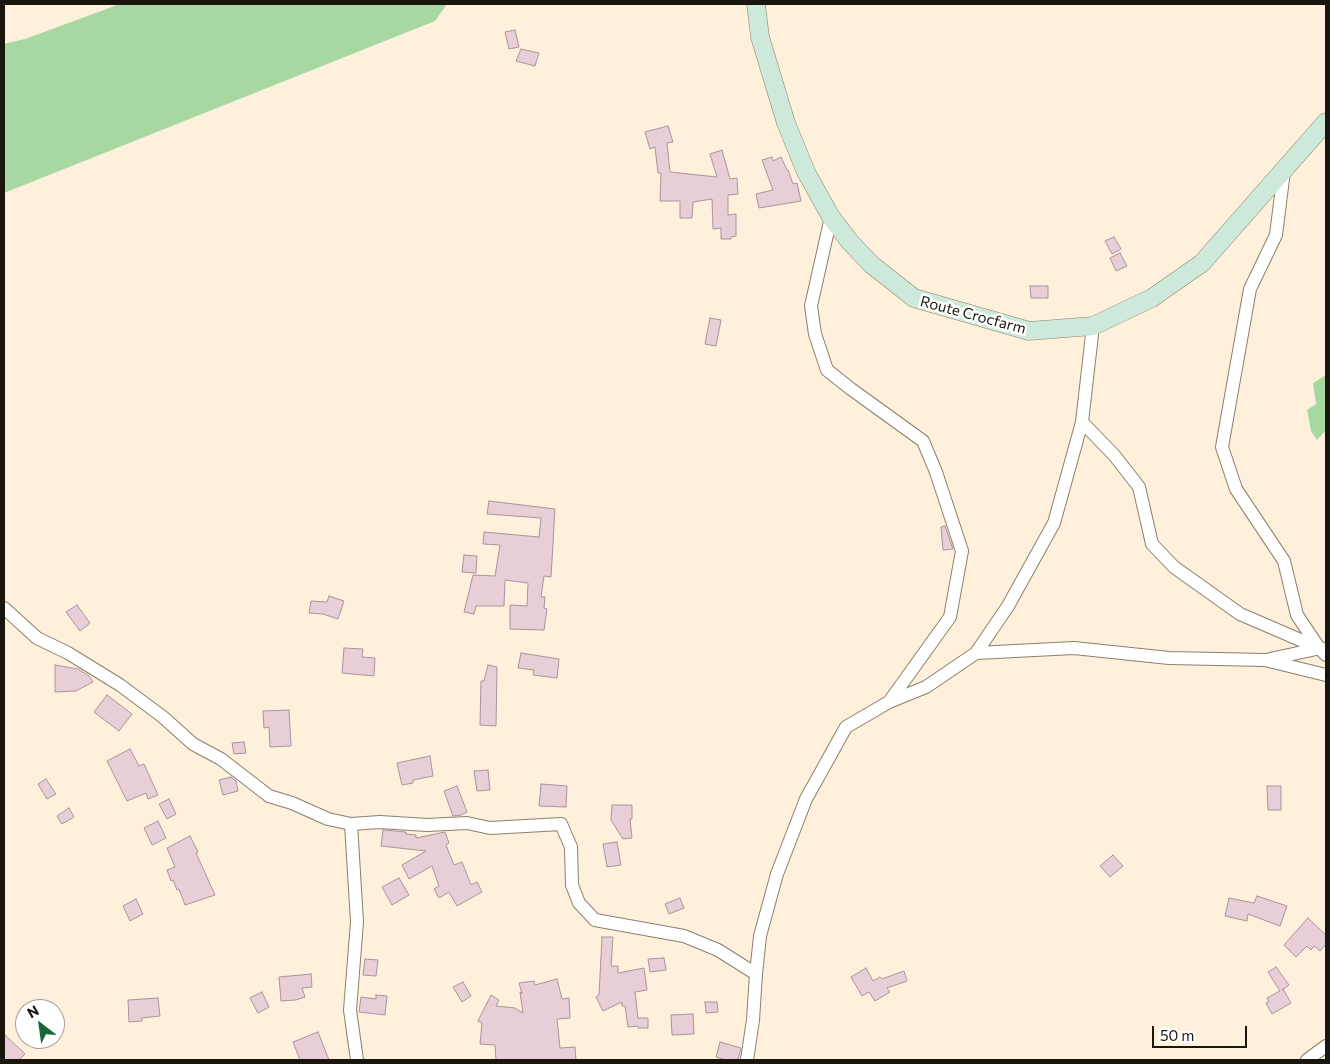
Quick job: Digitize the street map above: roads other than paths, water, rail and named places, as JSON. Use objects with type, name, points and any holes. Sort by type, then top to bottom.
[{"type":"street","name":"Route Crocfarm","points":[[756,4],[760,37],[786,124],[806,172],[831,217],[850,242],[872,265],[914,298],[1029,332],[1093,326],[1152,298],[1202,264],[1326,122]]},
{"type":"street","points":[[1284,171],[1276,235],[1250,289],[1222,447],[1236,489],[1284,561],[1297,616],[1324,650]]},
{"type":"street","points":[[831,217],[811,306],[815,334],[827,370],[923,441],[936,472],[962,551],[950,616],[889,702]]},
{"type":"street","points":[[747,1060],[754,1020],[760,936],[777,874],[806,800],[846,727],[889,702],[926,687],[976,653],[1008,606],[1054,523],[1082,422],[1093,326]]},
{"type":"street","points":[[1082,422],[1114,455],[1139,487],[1152,544],[1174,567],[1240,614],[1324,650]]},
{"type":"street","points":[[4,608],[37,638],[68,653],[120,685],[163,717],[193,744],[221,759],[270,796],[292,803],[328,819],[351,824],[380,822],[427,825],[467,823],[490,828],[561,824],[571,847],[572,886],[579,903],[594,920],[684,936],[718,950],[756,974]]},
{"type":"street","points":[[976,653],[1074,648],[1169,658],[1265,660],[1324,650]]},
{"type":"street","points":[[1265,660],[1326,674]]},
{"type":"street","points":[[351,824],[357,922],[350,1010],[357,1060]]},
{"type":"street","points":[[1307,1060],[1326,1046]]}]
